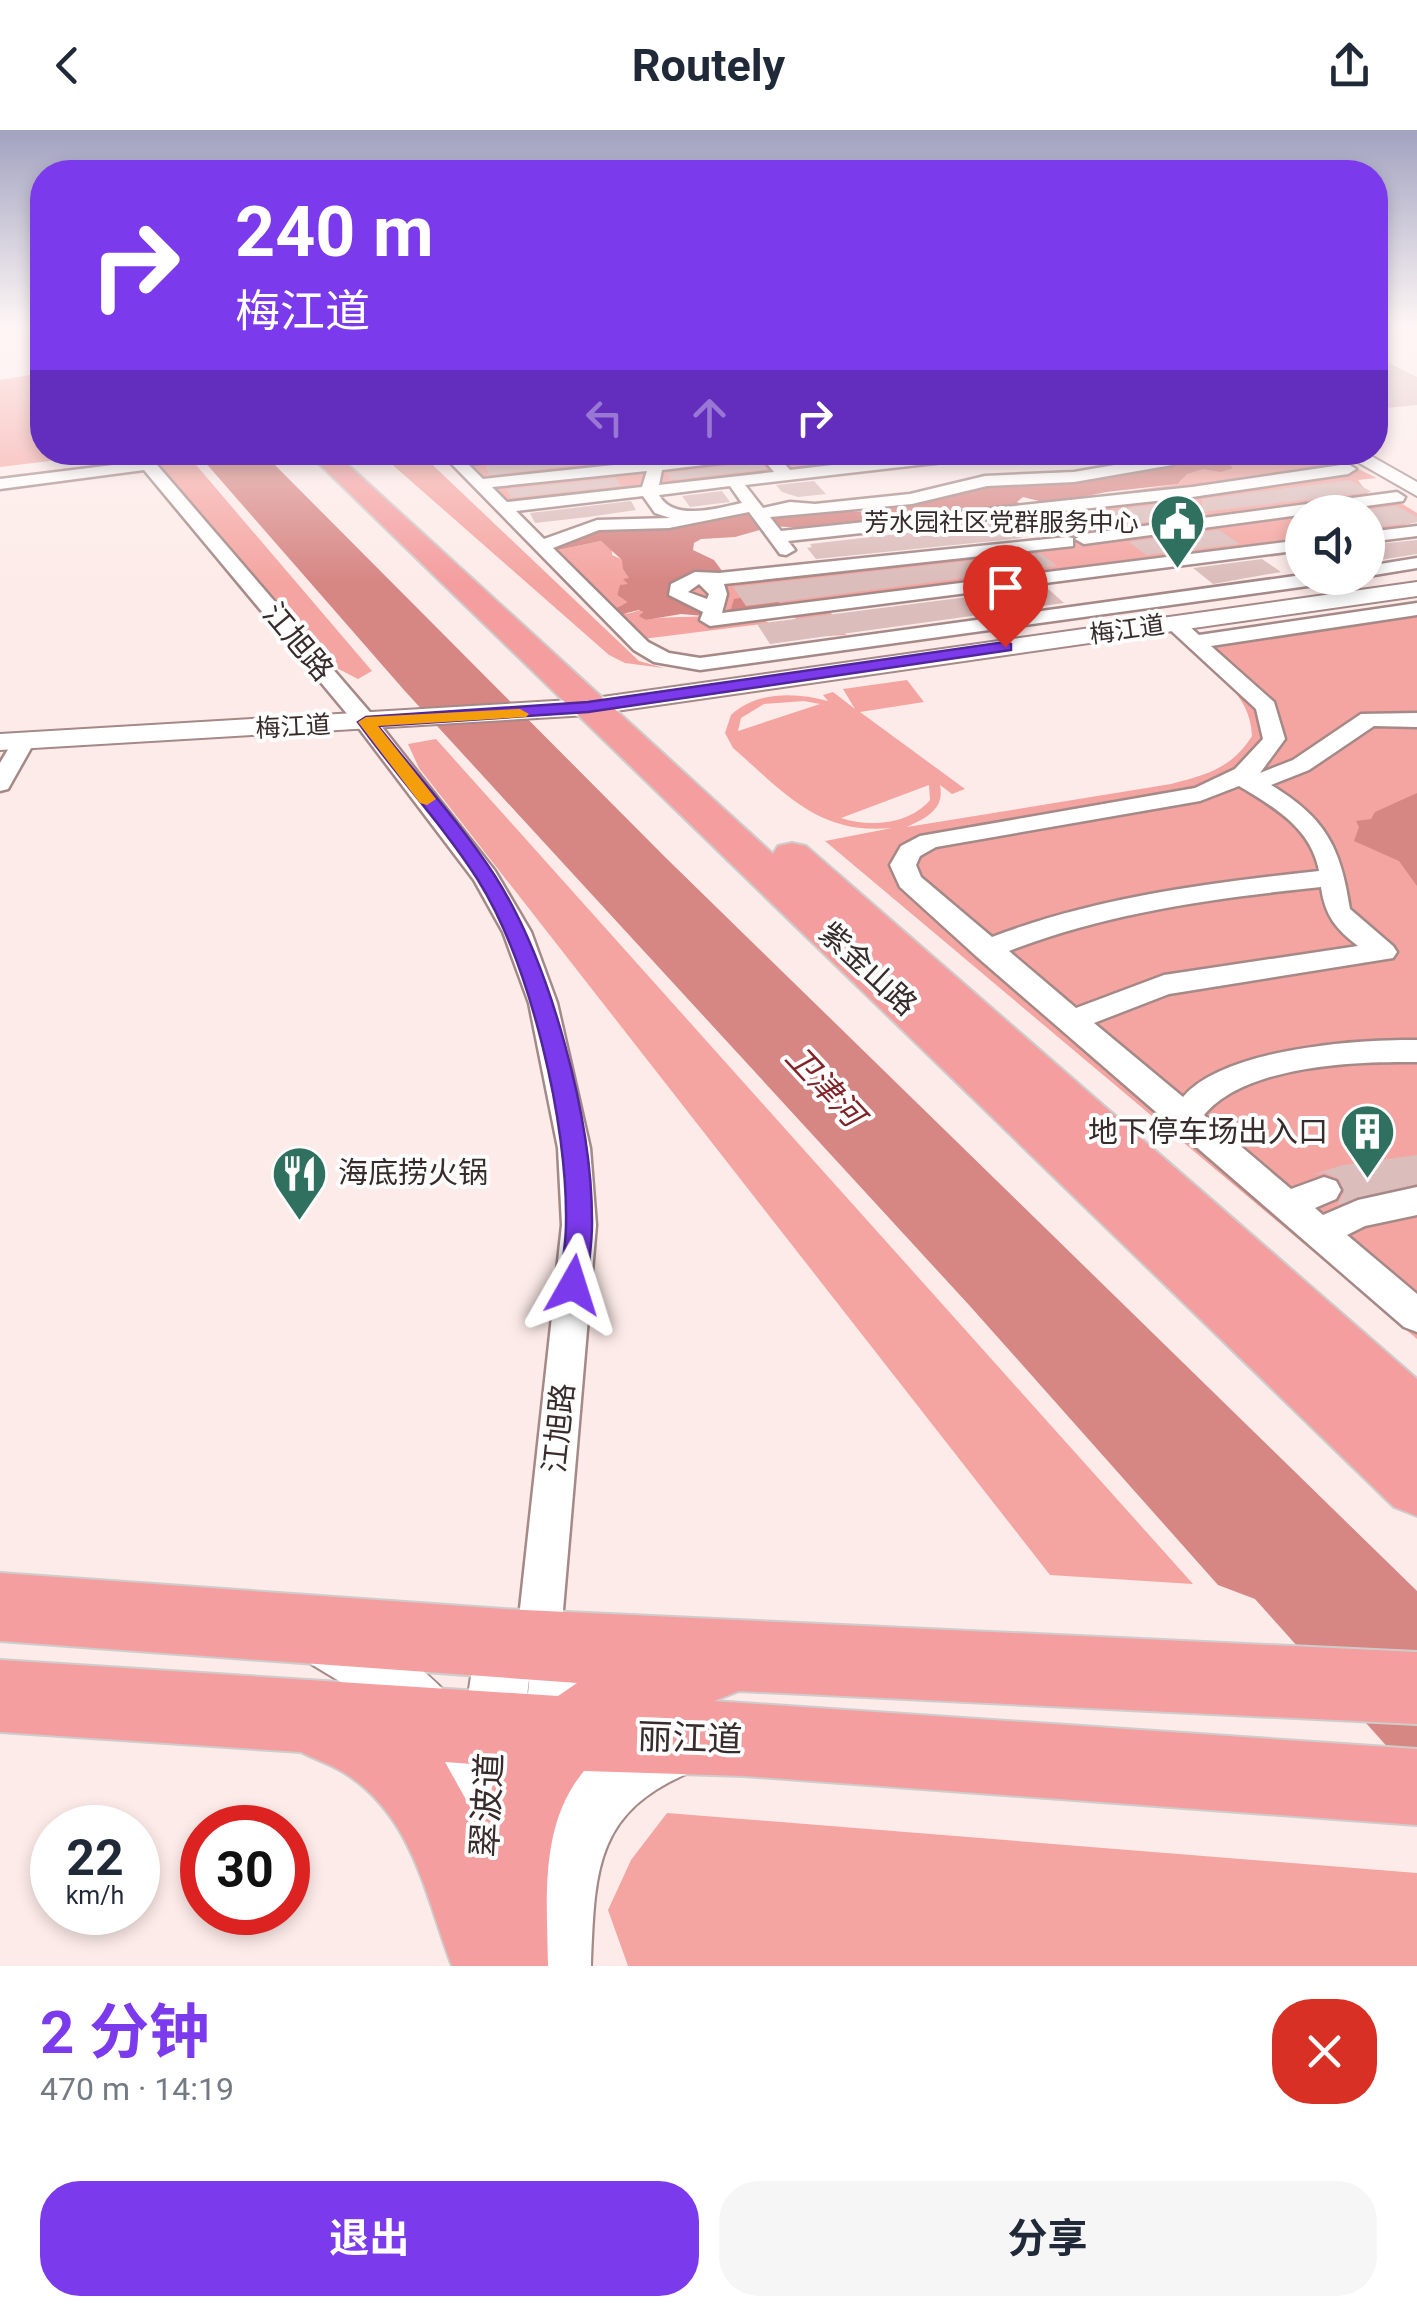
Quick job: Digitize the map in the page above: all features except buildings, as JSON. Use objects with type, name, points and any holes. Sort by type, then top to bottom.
[{"type":"main road","name":"紫金山路","points":[[334,465],[1417,1418]]},
{"type":"main road","name":"紫金山路","points":[[361,465],[1417,1485]]},
{"type":"main road","points":[[0,1607],[534,1645],[1417,1688]]},
{"type":"main road","points":[[500,1966],[497,1826],[522,1802],[519,1734],[630,1693],[753,1655]]},
{"type":"main road","name":"丽江道","points":[[0,1696],[519,1734],[744,1739],[1399,1786]]},
{"type":"main road","points":[[286,1714],[334,1729],[374,1748],[414,1779],[427,1796],[500,1966]]},
{"type":"street","points":[[1388,462],[1417,478]]},
{"type":"street","points":[[0,484],[108,465]]},
{"type":"street","name":"江旭路","points":[[147,465],[360,716],[486,877],[517,932],[543,1004],[574,1148],[579,1225],[534,1645]]},
{"type":"street","points":[[460,465],[641,646],[653,656],[672,662],[700,664],[996,624],[1417,609]]},
{"type":"street","points":[[478,484],[607,465]]},
{"type":"street","points":[[651,465],[655,472],[649,491],[656,508],[663,513]]},
{"type":"street","points":[[777,465],[786,475]]},
{"type":"street","points":[[832,465],[869,501]]},
{"type":"street","points":[[502,508],[880,465]]},
{"type":"street","points":[[898,465],[907,477],[933,491]]},
{"type":"street","points":[[1089,465],[1172,527]]},
{"type":"street","points":[[765,521],[790,507],[814,509],[912,500],[933,491],[957,490],[1001,479],[1103,475],[1149,465]]},
{"type":"street","points":[[626,523],[663,513],[765,521],[962,515],[1038,508],[1316,465]]},
{"type":"street","points":[[1358,465],[1407,494],[1417,508]]},
{"type":"street","points":[[734,481],[800,568]]},
{"type":"street","points":[[957,490],[962,515]]},
{"type":"street","points":[[1285,548],[758,616],[711,612],[679,595],[678,588],[695,578],[873,565],[1407,494]]},
{"type":"street","points":[[1038,508],[1266,707],[1273,722],[1274,739],[1248,781]]},
{"type":"street","points":[[541,546],[597,525],[669,523],[697,516]]},
{"type":"street","points":[[1224,520],[1285,562]]},
{"type":"street","points":[[1385,535],[1417,531]]},
{"type":"street","points":[[1385,568],[1417,563]]},
{"type":"street","points":[[711,612],[718,594],[712,584],[719,578]]},
{"type":"street","name":"梅江道","points":[[8,737],[600,699],[1417,579]]},
{"type":"street","points":[[1168,618],[1285,587]]},
{"type":"street","name":"梅江道","points":[[1168,618],[1417,588]]},
{"type":"street","points":[[958,590],[996,624]]},
{"type":"street","points":[[1417,720],[1370,720],[1302,765],[1200,794],[944,838],[910,851],[903,866],[909,881],[986,950],[1417,1316]]},
{"type":"street","points":[[0,784],[8,737]]},
{"type":"street","points":[[1070,1022],[1164,985],[1383,952],[1346,923],[1338,908],[1332,864],[1302,816],[1248,781]]},
{"type":"street","points":[[986,950],[1034,929],[1150,900],[1334,878]]},
{"type":"street","points":[[1184,1118],[1207,1092],[1282,1066],[1332,1056],[1417,1050]]},
{"type":"street","points":[[1286,1206],[1324,1190]]},
{"type":"street","points":[[1319,1233],[1358,1214],[1417,1201]]},
{"type":"street","points":[[288,1630],[359,1657],[519,1734],[497,1826],[554,1966]]},
{"type":"street","name":"翠波道","points":[[534,1645],[519,1734],[541,1835],[543,1894],[554,1966]]},
{"type":"street","points":[[554,1966],[564,1893],[574,1856],[585,1820],[604,1791],[626,1770],[662,1752],[744,1739]]},
{"type":"shaded area","points":[[0,412],[30,412],[30,463],[0,467]]},
{"type":"shaded area","points":[[158,465],[196,465],[372,671],[358,679],[329,664]]},
{"type":"shaded area","points":[[393,465],[433,465],[639,661],[664,668],[625,663],[609,655]]},
{"type":"shaded area","points":[[467,465],[823,465],[819,468],[503,503]]},
{"type":"shaded area","points":[[1163,465],[1338,465],[1337,469],[1354,467],[1377,478],[1358,480],[1369,495],[1285,495],[1285,506],[1246,516],[1150,520],[1153,524],[1140,528],[1285,512],[1285,544],[825,604],[846,635],[825,636],[793,617],[793,609],[743,607],[769,623],[643,639],[558,550],[601,541],[612,550],[612,555],[623,560],[623,569],[630,578],[628,585],[620,586],[617,595],[627,602],[620,606],[627,614],[641,610],[646,620],[713,615],[730,609],[704,612],[673,585],[688,577],[723,580],[1076,538],[1044,509],[1158,493],[1073,499],[1178,484],[1183,479]]},
{"type":"shaded area","points":[[1396,500],[1417,513],[1417,522],[1385,529],[1385,501]]},
{"type":"shaded area","points":[[1417,608],[1417,1339],[825,841],[892,828],[843,825],[804,808],[733,748],[725,733],[731,715],[752,701],[790,695],[828,701],[823,695],[833,692],[855,709],[843,689],[907,680],[924,702],[860,712],[965,789],[952,794],[940,785],[937,807],[907,827],[1171,784],[1217,769],[1236,756],[1252,736],[1250,720],[1237,694],[1181,642]],"holes":[[[764,704],[820,704],[738,731],[741,718]],[[929,785],[930,800],[901,819],[864,823],[841,818]]]},
{"type":"shaded area","points":[[436,739],[1193,1584],[1050,1575],[419,768],[408,744]]},
{"type":"shaded area","points":[[667,1813],[1417,1873],[1417,1966],[628,1966],[608,1910],[631,1860]]},
{"type":"water","name":"卫津河","points":[[207,465],[275,465],[665,857],[1417,1591],[1417,1780],[1255,1599],[1218,1585],[969,1305],[404,690]]},
{"type":"water","points":[[1155,465],[1233,468],[1221,472],[1203,469],[1187,474],[1178,484],[1106,492],[1041,506],[1043,502],[1023,497],[1017,502],[1029,507],[966,508],[813,529],[774,526],[735,537],[701,539],[694,543],[693,550],[714,560],[725,575],[688,577],[673,585],[704,612],[731,609],[734,599],[772,593],[782,607],[717,617],[681,614],[646,620],[639,616],[643,612],[639,610],[614,616],[610,612],[627,602],[617,595],[620,585],[628,584],[623,579],[629,578],[622,560],[601,541],[558,550],[552,546],[599,530],[599,526],[725,515],[880,511],[969,487],[1111,478]]},
{"type":"water","points":[[1417,793],[1417,886],[1399,861],[1354,841],[1359,827],[1356,821],[1371,819],[1375,812]]},
{"type":"slow traffic","points":[[427,799],[366,722],[520,714]]},
{"type":"place","name":"芳水园社区党群服务中心","points":[[1178,571]]},
{"type":"place","name":"地下停车场出入口","points":[[1367,1181]]},
{"type":"place","name":"海底捞火锅","points":[[299,1222]]},
{"type":"route","points":[[573,1285],[579,1225],[574,1148],[543,1004],[517,932],[486,877],[366,722],[588,707],[1005,647]]}]
